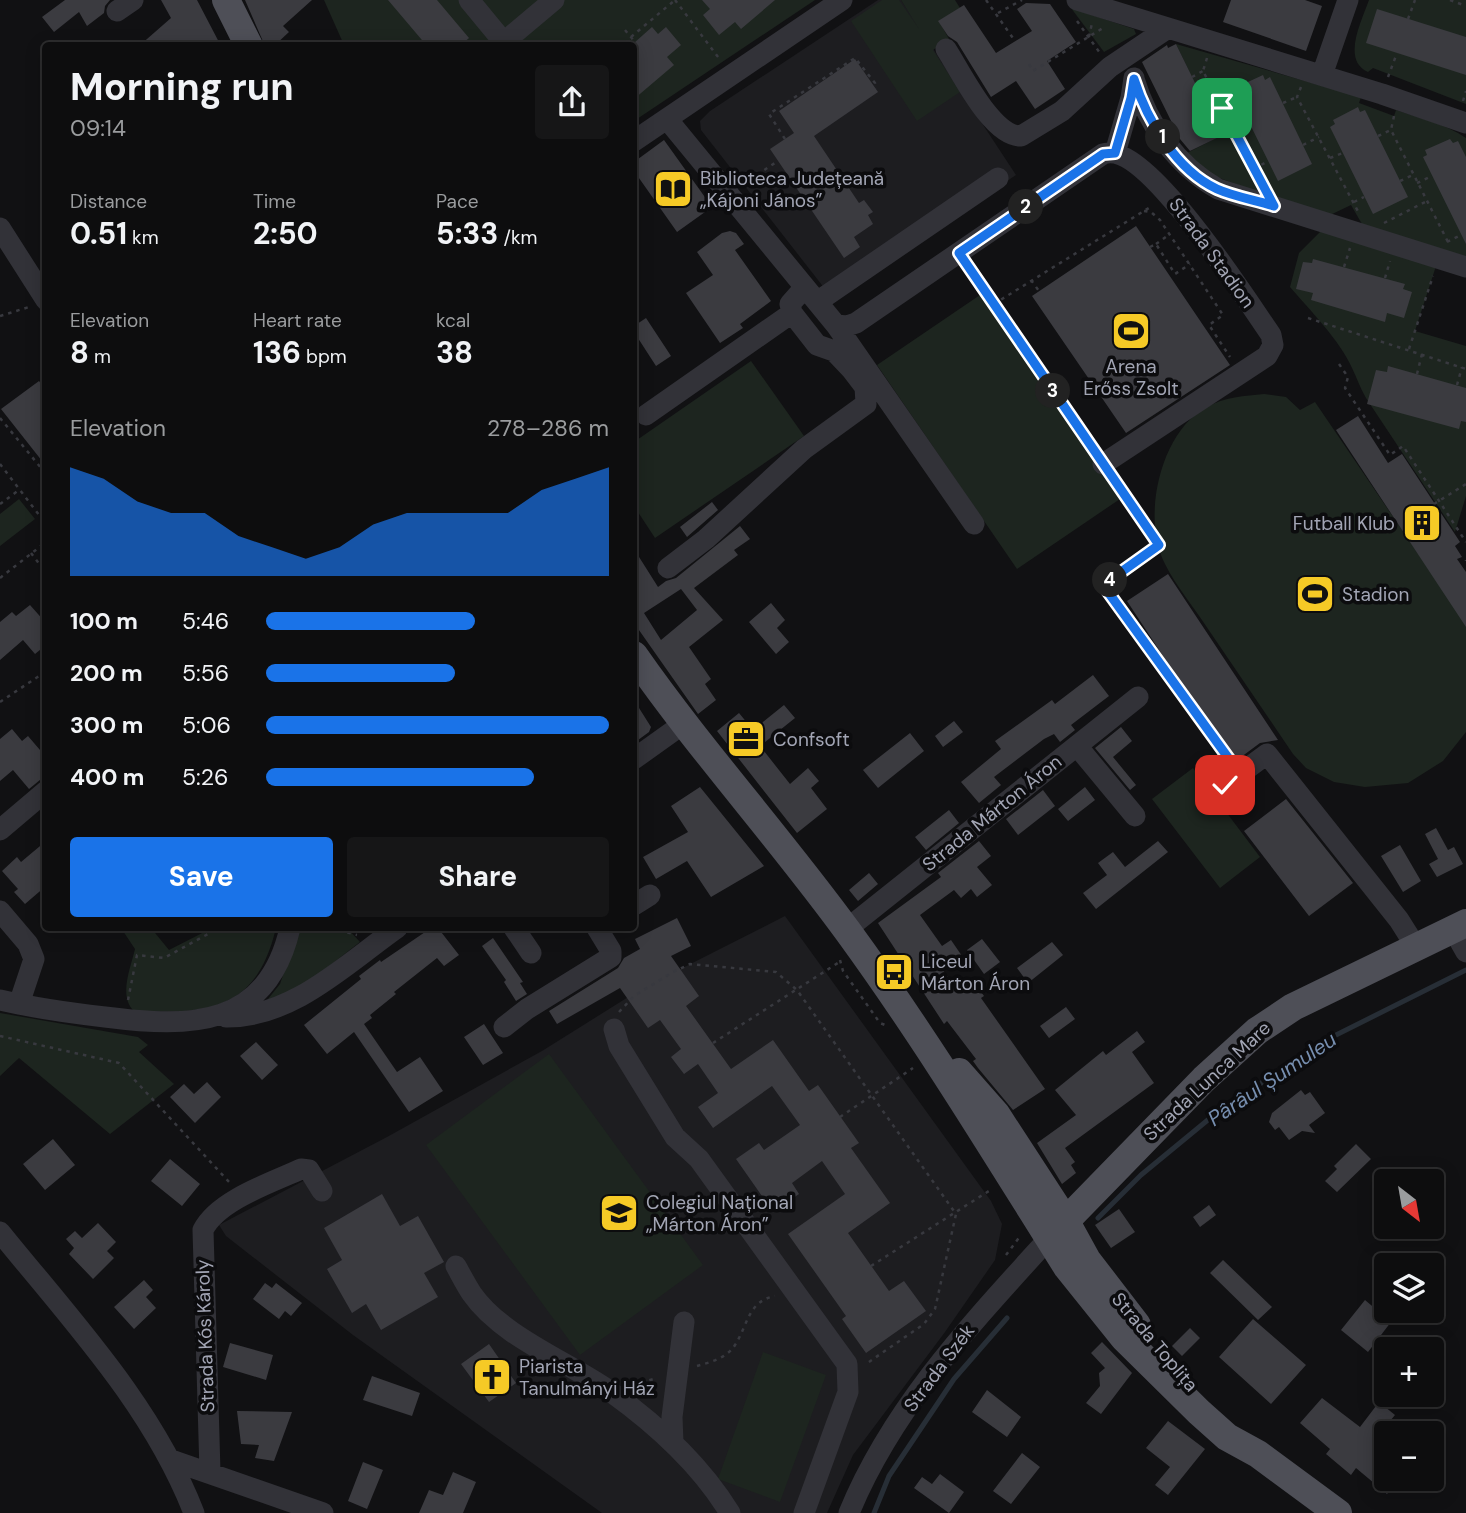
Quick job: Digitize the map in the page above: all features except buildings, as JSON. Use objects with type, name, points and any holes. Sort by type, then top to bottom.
[{"type":"main road","points":[[227,1],[247,42]]},
{"type":"main road","points":[[637,659],[921,1054],[1057,1228]]},
{"type":"main road","name":"Strada Lunca Mare","points":[[1057,1228],[1204,1079],[1257,1031],[1293,1007],[1416,947],[1462,935]]},
{"type":"main road","name":"Strada Toplița","points":[[1057,1228],[1073,1275],[1124,1338],[1227,1437],[1258,1454],[1338,1513]]},
{"type":"street","points":[[470,0],[504,42]]},
{"type":"street","points":[[508,42],[554,0]]},
{"type":"street","points":[[637,139],[842,0]]},
{"type":"street","points":[[1314,73],[1348,0]]},
{"type":"street","points":[[1087,6],[1314,73],[1466,123]]},
{"type":"street","points":[[946,49],[993,121],[1015,136],[1021,136],[1062,111],[1110,67],[1168,29]]},
{"type":"street","points":[[836,325],[856,323],[1103,154],[1115,153],[1131,98],[1134,79],[1133,51]]},
{"type":"street","points":[[1134,79],[1160,133],[1193,174],[1217,189],[1371,234],[1466,267]]},
{"type":"street","points":[[667,118],[836,325],[974,524]]},
{"type":"street","name":"Strada Stadion","points":[[1103,464],[1235,370],[1271,352],[1273,341],[1202,236],[1169,195],[1141,170],[1115,153]]},
{"type":"street","points":[[668,568],[706,540],[788,463],[866,404],[865,387],[834,352],[817,345],[792,313],[790,303],[811,295],[998,178]]},
{"type":"street","points":[[0,228],[41,305]]},
{"type":"street","points":[[646,415],[792,313]]},
{"type":"street","name":"Strada Márton Áron","points":[[840,940],[1138,697]]},
{"type":"street","points":[[637,757],[683,724]]},
{"type":"street","points":[[1077,746],[1135,816]]},
{"type":"street","points":[[1232,779],[1267,754],[1399,920],[1416,947]]},
{"type":"street","points":[[0,830],[42,794]]},
{"type":"street","points":[[0,911],[27,944],[34,959],[9,1002],[124,1020],[180,1024],[219,1017],[251,1016],[277,1009],[303,994],[362,941],[389,931]]},
{"type":"street","points":[[219,1017],[243,1004],[263,988],[277,966],[289,931]]},
{"type":"street","points":[[516,931],[531,953]]},
{"type":"street","points":[[504,1027],[527,1009],[611,957],[611,951],[599,931]]},
{"type":"street","points":[[614,1029],[619,1046],[675,1137],[699,1159],[847,1364],[848,1392],[804,1513]]},
{"type":"street","name":"Strada Kós Károly","points":[[210,1472],[204,1230],[211,1218],[242,1196],[302,1169],[309,1170],[321,1191]]},
{"type":"street","name":"Strada Szék","points":[[849,1513],[890,1433],[936,1368],[1057,1228]]},
{"type":"street","points":[[0,1232],[126,1390],[171,1461],[194,1513]]},
{"type":"street","points":[[456,1266],[472,1294],[498,1319],[528,1343],[610,1391],[674,1443],[694,1464],[730,1513]]},
{"type":"street","points":[[674,1443],[672,1417],[684,1322]]},
{"type":"street","points":[[171,1461],[210,1472],[324,1513]]},
{"type":"path","points":[[631,37],[675,0],[732,75]]},
{"type":"path","points":[[986,0],[998,13],[1015,41]]},
{"type":"path","points":[[998,13],[1022,0]]},
{"type":"path","points":[[1408,19],[1415,0]]},
{"type":"path","points":[[1450,0],[1466,6]]},
{"type":"path","points":[[1087,6],[1089,37],[1110,67]]},
{"type":"path","points":[[1029,64],[1033,71],[1124,15]]},
{"type":"path","points":[[625,30],[635,42]]},
{"type":"path","points":[[1192,77],[1203,71],[1212,42]]},
{"type":"path","points":[[1397,52],[1391,97],[1391,130],[1447,242],[1461,235]]},
{"type":"path","points":[[785,139],[769,114],[855,58],[875,83],[875,89]]},
{"type":"path","points":[[1203,71],[1274,206]]},
{"type":"path","points":[[1283,103],[1297,97],[1314,73]]},
{"type":"path","points":[[1297,97],[1371,234],[1427,201]]},
{"type":"path","points":[[1210,114],[1222,108]]},
{"type":"path","points":[[1232,126],[1247,118]]},
{"type":"path","points":[[1378,136],[1391,130]]},
{"type":"path","points":[[1303,145],[1318,137]]},
{"type":"path","points":[[1330,158],[1343,153]]},
{"type":"path","points":[[728,194],[778,161]]},
{"type":"path","points":[[1254,169],[1268,161]]},
{"type":"path","points":[[1400,181],[1413,175]]},
{"type":"path","points":[[1417,183],[1432,176]]},
{"type":"path","points":[[994,304],[1169,195]]},
{"type":"path","points":[[1354,202],[1364,197]]},
{"type":"path","points":[[1144,211],[1151,212],[1160,220],[1223,315],[1209,325],[1235,370]]},
{"type":"path","points":[[1170,234],[1150,247],[1156,244],[1175,274],[1190,264]]},
{"type":"path","points":[[959,253],[1159,545],[1103,585],[1232,779]]},
{"type":"path","points":[[1409,349],[1438,258]]},
{"type":"path","points":[[1031,280],[1039,291]]},
{"type":"path","points":[[0,316],[41,305]]},
{"type":"path","points":[[1308,318],[1464,368],[1457,385]]},
{"type":"path","points":[[1417,374],[1422,354]]},
{"type":"path","points":[[1339,364],[1348,377],[1345,388],[1390,455],[1403,446],[1466,542]]},
{"type":"path","points":[[0,418],[42,469]]},
{"type":"path","points":[[0,464],[42,519]]},
{"type":"path","points":[[1434,504],[1466,484]]},
{"type":"path","points":[[0,504],[19,490]]},
{"type":"path","points":[[0,578],[42,545]]},
{"type":"path","points":[[31,554],[42,568]]},
{"type":"path","points":[[0,702],[39,677]]},
{"type":"path","points":[[124,1020],[137,955],[164,958],[214,931]]},
{"type":"path","points":[[338,931],[362,941]]},
{"type":"path","points":[[353,931],[362,941]]},
{"type":"path","points":[[840,940],[843,971],[880,1023],[887,1026]]},
{"type":"path","points":[[713,1043],[841,961]]},
{"type":"path","points":[[614,1029],[617,1014],[634,996],[690,964],[776,972],[797,990],[956,1214],[934,1309],[923,1324],[865,1365],[847,1364]]},
{"type":"path","points":[[0,1036],[119,1063],[242,1196]]},
{"type":"path","points":[[840,1116],[872,1096],[921,1054]]},
{"type":"path","points":[[871,1266],[956,1214],[994,1187]]},
{"type":"path","points":[[610,1391],[722,1359],[735,1347],[748,1314],[765,1298],[796,1293]]},
{"type":"shaded area","points":[[324,0],[815,0],[637,119],[637,42],[343,42]]},
{"type":"shaded area","points":[[878,0],[901,0],[1016,175],[832,298],[701,130],[700,121],[710,111]]},
{"type":"shaded area","points":[[882,0],[899,0],[919,29],[901,0],[955,0],[960,8],[939,21],[949,39],[933,50],[960,92],[917,121],[851,21]]},
{"type":"shaded area","points":[[1369,0],[1466,0],[1466,104],[1373,68],[1368,72],[1360,66],[1356,58],[1356,39]]},
{"type":"shaded area","points":[[1071,8],[1134,29],[1136,34],[1104,52]]},
{"type":"shaded area","points":[[1176,44],[1361,97],[1359,103],[1394,116],[1396,110],[1450,129],[1466,138],[1466,264],[1366,231],[1351,205],[1326,217],[1195,169],[1187,153],[1220,136]]},
{"type":"shaded area","points":[[1324,228],[1436,266],[1415,331],[1466,346],[1466,496],[1455,532],[1366,398],[1340,347],[1290,287],[1299,253]]},
{"type":"shaded area","points":[[980,295],[1120,499],[1017,569],[877,365]]},
{"type":"shaded area","points":[[751,361],[804,436],[655,538],[637,511],[637,440]]},
{"type":"shaded area","name":"Stadion","points":[[1264,394],[1286,397],[1300,410],[1315,402],[1466,624],[1466,732],[1443,761],[1408,783],[1365,787],[1334,782],[1306,768],[1293,754],[1165,564],[1158,545],[1155,501],[1159,478],[1177,435],[1191,419],[1207,407],[1220,401]]},
{"type":"shaded area","points":[[19,499],[35,519],[0,546],[0,514]]},
{"type":"shaded area","points":[[1193,768],[1260,857],[1220,888],[1152,799]]},
{"type":"shaded area","name":"Colegiul Național „Márton Áron”","points":[[785,916],[991,1201],[1002,1224],[995,1260],[853,1455],[827,1513],[602,1513],[353,1335],[226,1236],[219,1225],[387,1137],[542,1051],[641,989]]},
{"type":"shaded area","points":[[123,931],[153,931],[169,950],[206,931],[275,931],[267,956],[256,976],[242,992],[226,1002],[185,1011],[134,1011],[129,1005],[126,990],[135,949]]},
{"type":"shaded area","points":[[298,931],[350,931],[360,942],[301,988],[264,1004],[280,984]]},
{"type":"shaded area","points":[[0,1013],[138,1037],[148,1045],[139,1052],[174,1084],[110,1134],[19,1058],[0,1076]]},
{"type":"shaded area","points":[[549,1054],[703,1265],[580,1355],[426,1145]]},
{"type":"shaded area","points":[[763,1352],[826,1375],[780,1502],[718,1479]]},
{"type":"waterway","name":"Pârâul Șumuleu","points":[[1098,1218],[1141,1175],[1209,1119],[1318,1044],[1466,970]]},
{"type":"waterway","name":"Pârâul Șumuleu","points":[[874,1513],[889,1476],[954,1379],[1007,1318]]},
{"type":"place","name":"Biblioteca Județeană „Kájoni János”","points":[[673,189]]},
{"type":"place","name":"Arena Erőss Zsolt","points":[[1131,331]]},
{"type":"place","name":"Futball Klub","points":[[1422,523]]},
{"type":"place","name":"Stadion","points":[[1315,594]]},
{"type":"place","name":"Confsoft","points":[[746,739]]},
{"type":"place","name":"Liceul Márton Áron","points":[[894,972]]},
{"type":"place","name":"Colegiul Național „Márton Áron”","points":[[619,1213]]},
{"type":"place","name":"Piarista Tanulmányi Ház","points":[[492,1377]]},
{"type":"route","points":[[1222,108],[1274,206],[1217,189],[1193,174],[1160,133],[1134,79],[1115,153],[1103,154],[959,253],[1159,545],[1103,585],[1240,774],[1225,785]]}]
